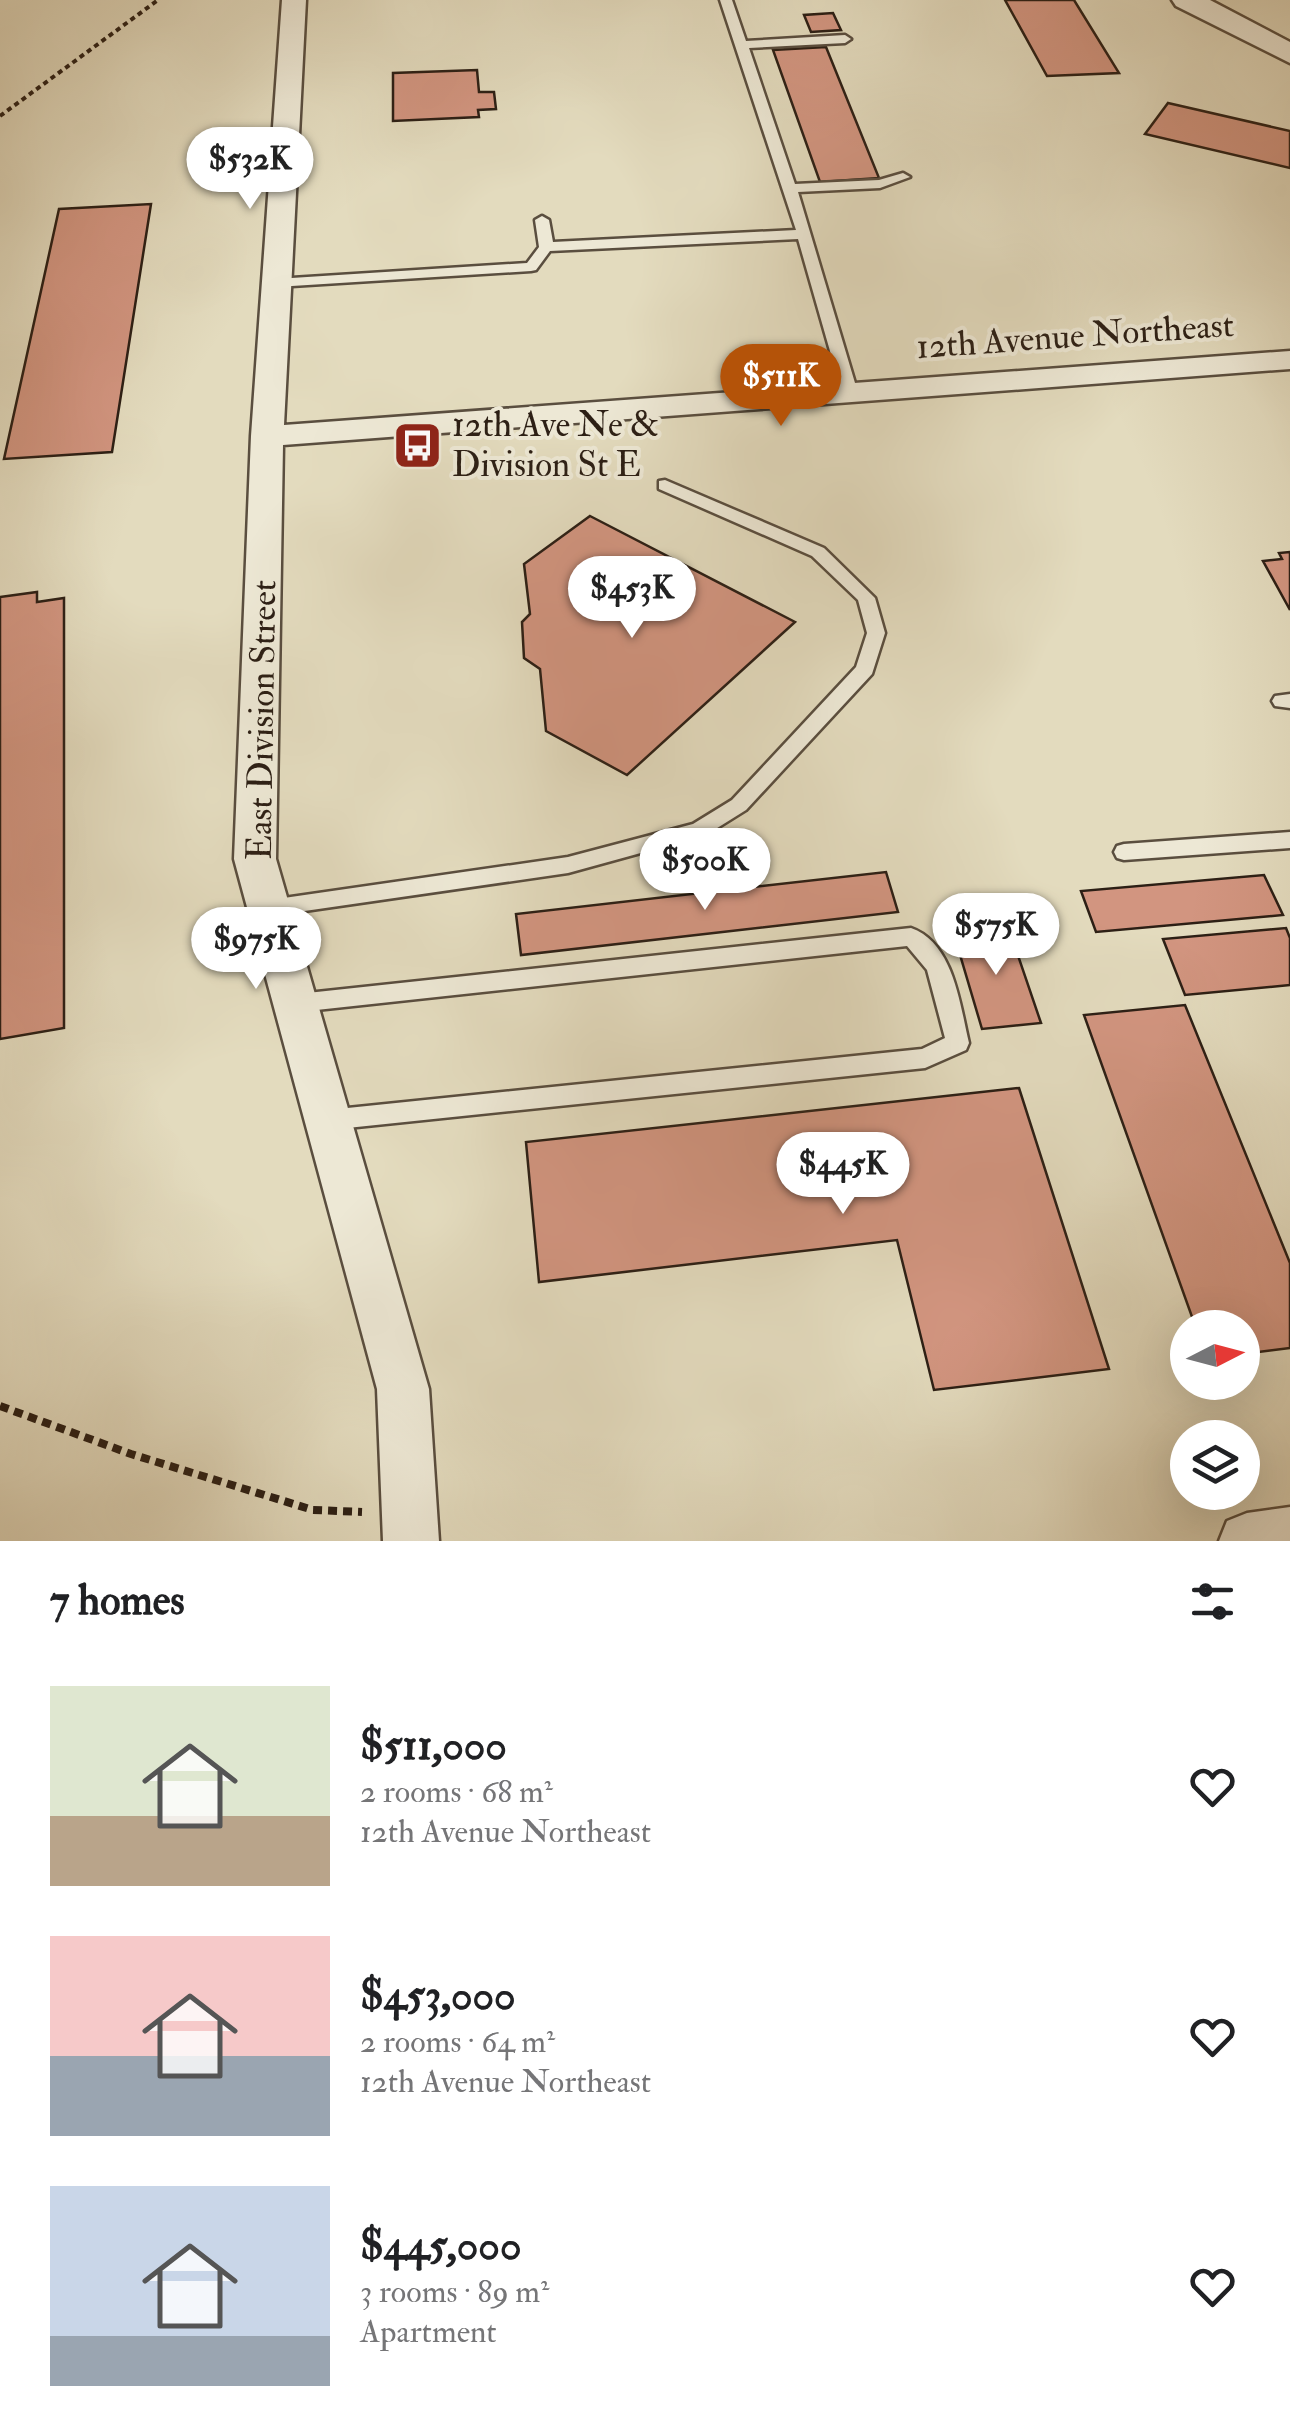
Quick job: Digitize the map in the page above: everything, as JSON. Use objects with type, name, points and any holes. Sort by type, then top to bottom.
[{"type":"street","name":"East Division Street","points":[[294,0],[267,436],[255,859],[403,1390],[412,1528]]},
{"type":"street","points":[[1187,0],[1290,54]]},
{"type":"street","name":"12th Avenue Northeast","points":[[267,436],[1290,360]]},
{"type":"street","points":[[1247,1541],[1290,1534]]},
{"type":"lane","points":[[726,0],[790,188],[850,393]]},
{"type":"lane","points":[[743,45],[846,39]]},
{"type":"lane","points":[[790,188],[880,184],[903,177]]},
{"type":"lane","points":[[276,283],[530,267],[546,247],[542,220]]},
{"type":"lane","points":[[546,247],[804,234]]},
{"type":"lane","points":[[270,908],[568,866],[699,830],[738,805],[764,778],[865,669],[876,633],[866,598],[818,552],[665,485]]},
{"type":"lane","points":[[1124,852],[1290,840]]},
{"type":"lane","points":[[298,1003],[911,936],[935,960],[958,1043],[925,1058],[328,1120]]},
{"type":"path","points":[[0,116],[158,0]]},
{"type":"path","points":[[0,1406],[131,1454],[313,1510],[412,1528]]},
{"type":"building","points":[[1005,0],[1074,0],[1119,73],[1047,76]]},
{"type":"building","points":[[833,13],[841,30],[811,32],[804,15]]},
{"type":"building","points":[[826,47],[879,178],[820,182],[773,50]]},
{"type":"building","points":[[477,70],[479,92],[494,92],[496,109],[478,110],[479,117],[393,121],[393,73]]},
{"type":"building","points":[[1168,103],[1290,131],[1290,168],[1145,134]]},
{"type":"building","points":[[151,204],[112,452],[4,459],[59,209]]},
{"type":"building","points":[[590,516],[795,622],[627,775],[546,731],[540,669],[524,658],[522,622],[530,614],[524,564]]},
{"type":"building","points":[[1290,552],[1290,610],[1263,561],[1282,559],[1279,553]]},
{"type":"building","points":[[37,592],[37,602],[64,598],[64,1028],[0,1039],[0,597]]},
{"type":"building","points":[[886,872],[898,912],[521,955],[516,914]]},
{"type":"building","points":[[1264,875],[1283,915],[1096,932],[1081,891]]},
{"type":"building","points":[[1008,926],[1041,1023],[982,1029],[953,931]]},
{"type":"building","points":[[1286,928],[1290,938],[1290,985],[1185,995],[1163,939]]},
{"type":"building","points":[[1185,1005],[1290,1263],[1290,1348],[1260,1352],[1260,1310],[1190,1310],[1084,1015]]},
{"type":"building","points":[[1019,1088],[1109,1369],[934,1390],[897,1240],[539,1282],[526,1142]]},
{"type":"place","name":"12th Ave Ne & Division St E","points":[[417,445]]}]
